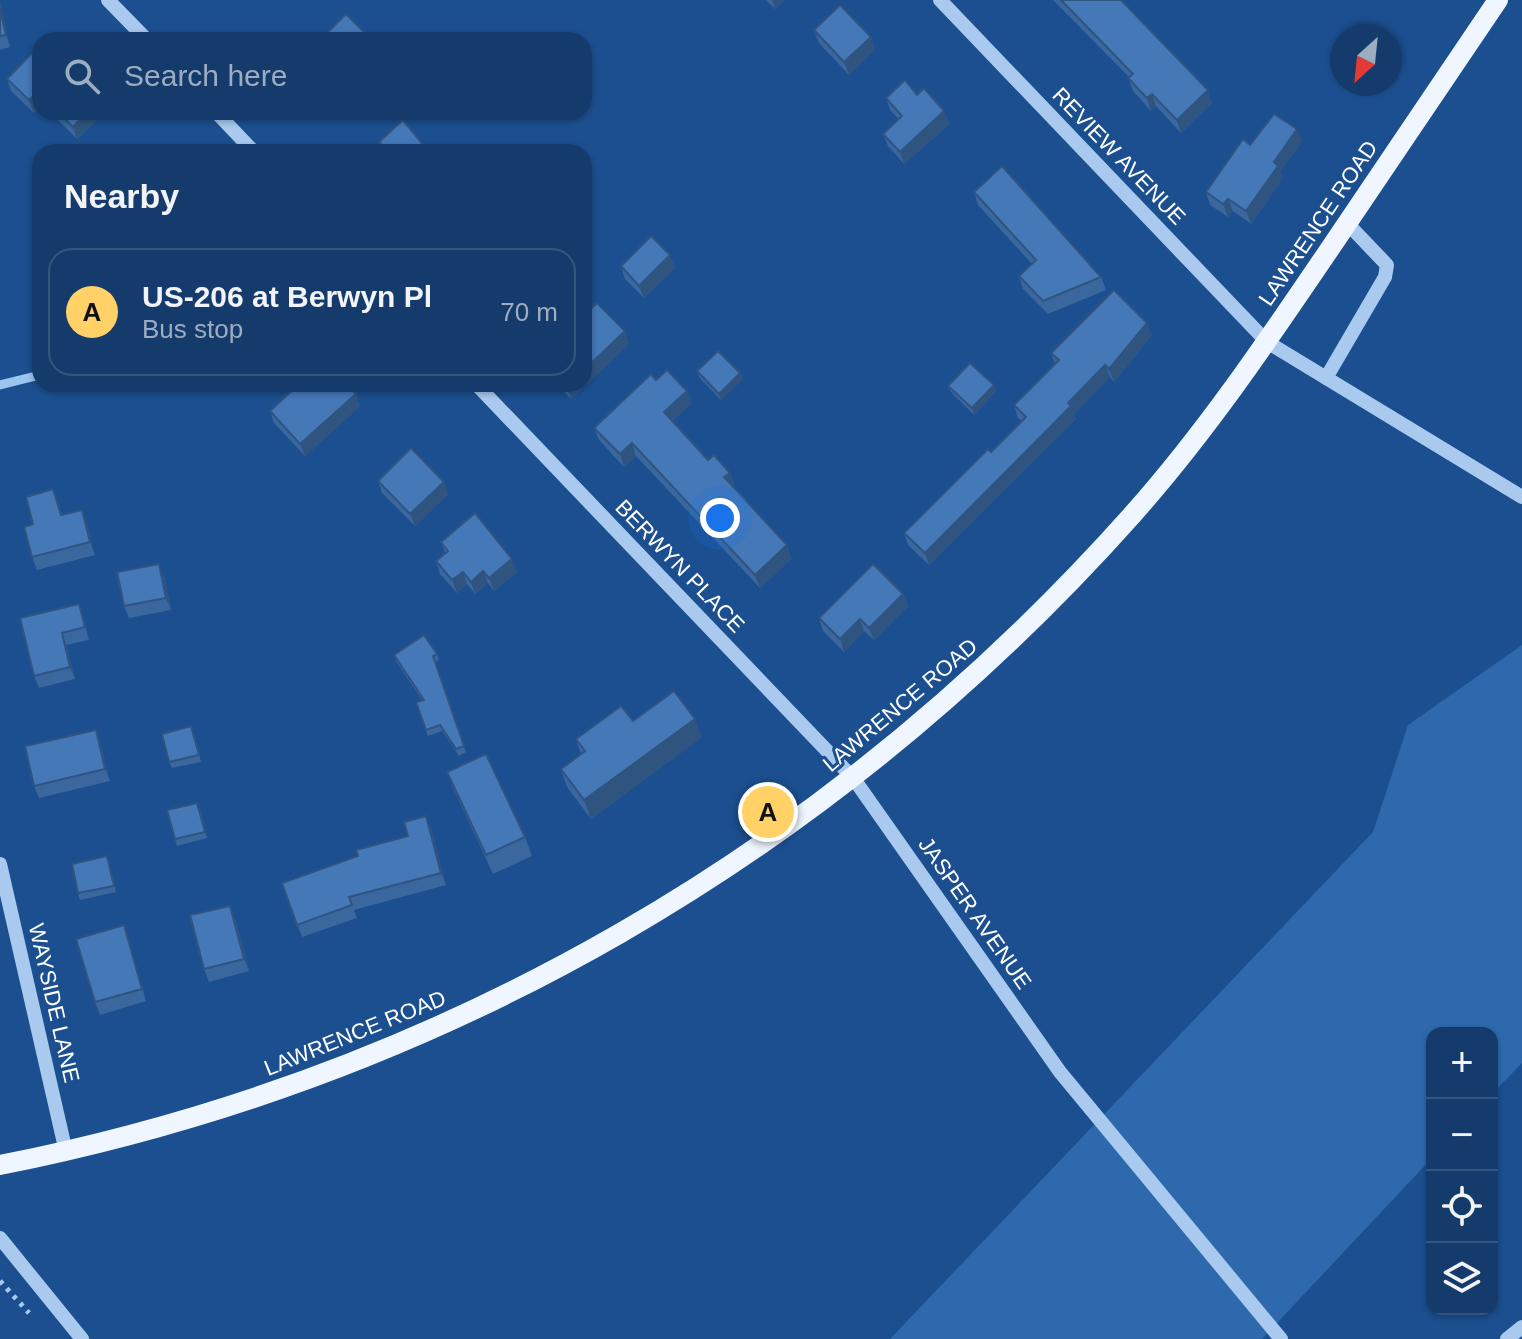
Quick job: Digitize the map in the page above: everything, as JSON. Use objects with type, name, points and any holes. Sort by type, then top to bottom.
[{"type":"main road","name":"LAWRENCE ROAD","points":[[0,1165],[66,1152],[228,1107],[340,1069],[469,1014],[563,967],[684,897],[771,840],[854,779],[963,687],[1039,615],[1134,513],[1201,432],[1267,342],[1498,0]]},
{"type":"street","points":[[108,0],[139,32]]},
{"type":"street","name":"REVIEW AVENUE","points":[[940,0],[1267,342],[1522,497]]},
{"type":"street","points":[[224,120],[246,144]]},
{"type":"street","points":[[1326,378],[1385,277],[1387,265],[1347,223]]},
{"type":"street","name":"BERWYN PLACE","points":[[484,392],[854,779]]},
{"type":"street","name":"JASPER AVENUE","points":[[854,779],[1060,1072],[1281,1339]]},
{"type":"street","name":"WAYSIDE LANE","points":[[0,864],[66,1152]]},
{"type":"street","points":[[0,1238],[82,1339]]},
{"type":"street","points":[[1507,1339],[1522,1327]]},
{"type":"path","points":[[0,1281],[36,1320]]},
{"type":"shaded area","points":[[1522,645],[1522,1063],[1498,1088],[1498,1027],[1426,1027],[1426,1164],[1262,1339],[890,1339],[1373,832],[1408,725]]},
{"type":"building","points":[[1061,0],[1121,0],[1208,90],[1177,120],[1152,94],[1147,98],[1128,78],[1133,74]]},
{"type":"building","points":[[840,5],[871,37],[844,62],[814,30]]},
{"type":"building","points":[[0,10],[6,35],[0,36]]},
{"type":"building","points":[[346,14],[364,32],[328,32]]},
{"type":"building","points":[[32,53],[32,97],[29,100],[7,79]]},
{"type":"building","points":[[905,80],[917,95],[924,88],[944,111],[900,152],[883,134],[902,116],[886,98]]},
{"type":"building","points":[[1274,114],[1297,129],[1274,162],[1278,166],[1246,211],[1228,199],[1223,204],[1206,192],[1243,139],[1250,145]]},
{"type":"building","points":[[66,120],[80,120],[73,127]]},
{"type":"building","points":[[403,120],[422,144],[381,144],[379,142]]},
{"type":"building","points":[[1002,166],[1101,277],[1043,301],[1019,276],[1036,260],[974,192]]},
{"type":"building","points":[[651,236],[670,255],[639,286],[621,266]]},
{"type":"building","points":[[1114,290],[1147,323],[1109,369],[1105,365],[1068,403],[1071,406],[925,553],[904,533],[988,449],[991,452],[1026,417],[1014,405],[1059,360],[1051,353]]},
{"type":"building","points":[[597,303],[625,331],[592,362],[592,308]]},
{"type":"building","points":[[718,351],[740,373],[719,394],[697,371]]},
{"type":"building","points":[[970,363],[994,385],[972,408],[948,386]]},
{"type":"building","points":[[667,370],[687,391],[664,412],[708,460],[714,455],[730,473],[724,477],[787,545],[755,575],[632,443],[620,454],[594,428],[651,374],[656,380]]},
{"type":"building","points":[[290,392],[356,394],[300,444],[270,411]]},
{"type":"building","points":[[411,448],[444,482],[410,514],[378,481]]},
{"type":"building","points":[[53,489],[61,515],[82,510],[90,542],[32,557],[24,527],[33,524],[26,497]]},
{"type":"building","points":[[475,513],[512,559],[489,578],[483,571],[471,582],[463,572],[452,580],[436,561],[448,551],[441,542]]},
{"type":"building","points":[[159,564],[166,598],[124,606],[117,572]]},
{"type":"building","points":[[873,564],[903,594],[869,628],[860,619],[840,639],[819,618]]},
{"type":"building","points":[[79,604],[85,627],[62,633],[70,667],[34,676],[20,618]]},
{"type":"building","points":[[424,635],[437,654],[433,656],[464,746],[456,749],[440,725],[426,730],[416,702],[424,700],[394,655]]},
{"type":"building","points":[[674,691],[695,719],[584,800],[561,769],[585,751],[576,739],[621,706],[633,721]]},
{"type":"building","points":[[191,726],[199,755],[169,762],[162,734]]},
{"type":"building","points":[[96,730],[105,769],[34,786],[25,746]]},
{"type":"building","points":[[486,754],[525,837],[486,855],[447,772]]},
{"type":"building","points":[[197,803],[205,832],[175,839],[167,810]]},
{"type":"building","points":[[426,816],[441,873],[349,897],[352,905],[297,925],[282,883],[358,856],[356,850],[408,836],[404,822]]},
{"type":"building","points":[[107,856],[114,886],[78,893],[72,864]]},
{"type":"building","points":[[230,906],[244,959],[204,969],[190,915]]},
{"type":"building","points":[[124,925],[142,989],[95,1002],[76,939]]},
{"type":"waterway","points":[[0,385],[32,377]]},
{"type":"place","name":"US-206 at Berwyn Pl","points":[[768,812]]}]
